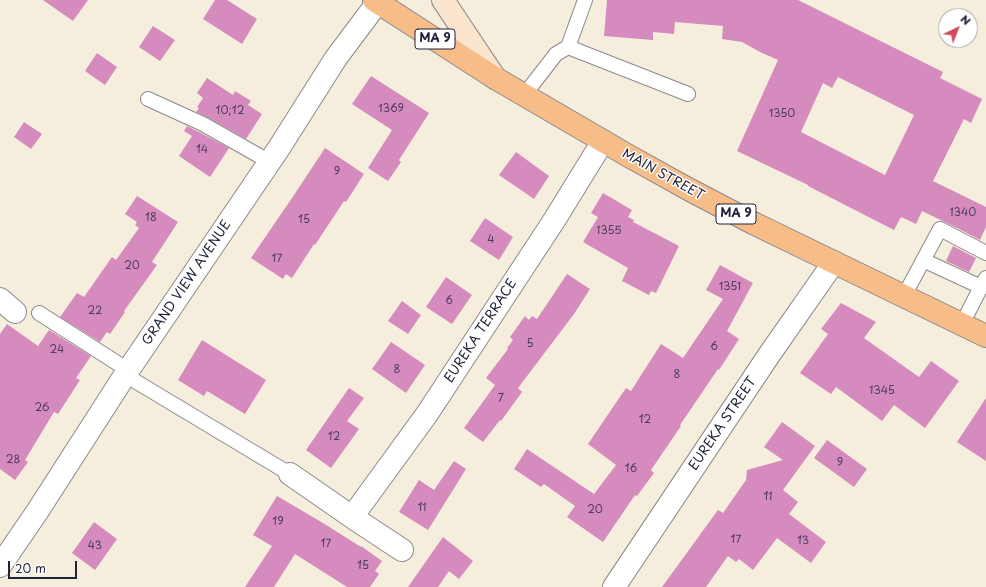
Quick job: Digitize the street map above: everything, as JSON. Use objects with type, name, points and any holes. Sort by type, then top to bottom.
[{"type":"highway","name":"MAIN STREET","points":[[377,1],[495,78],[690,190],[755,224],[986,336]]},
{"type":"street","points":[[443,0],[495,78]]},
{"type":"street","name":"GRAND VIEW AVENUE","points":[[0,566],[38,512],[127,373],[270,162],[336,58],[377,1]]},
{"type":"street","name":"EUREKA TERRACE","points":[[352,517],[427,414],[555,219],[603,141]]},
{"type":"street","name":"EUREKA STREET","points":[[614,587],[769,355],[834,262]]},
{"type":"street","points":[[290,474],[402,550]]},
{"type":"lane","points":[[524,94],[556,54],[568,47],[585,0]]},
{"type":"lane","points":[[568,47],[688,94]]},
{"type":"lane","points":[[148,99],[203,124],[270,162]]},
{"type":"lane","points":[[904,296],[940,229],[986,253]]},
{"type":"lane","points":[[923,260],[984,283],[962,324]]},
{"type":"lane","points":[[39,313],[127,373],[290,474]]},
{"type":"building","points":[[43,0],[88,0],[73,21]]},
{"type":"building","points":[[215,0],[227,0],[257,19],[242,44],[203,19]]},
{"type":"building","points":[[607,0],[798,0],[943,72],[940,78],[982,99],[971,123],[964,119],[933,181],[986,207],[986,227],[980,240],[922,211],[916,224],[901,217],[894,230],[808,185],[737,151],[778,60],[742,42],[722,39],[723,26],[675,22],[674,34],[653,32],[653,40],[604,36]],"holes":[[[838,77],[914,115],[885,175],[801,132],[823,83],[832,88]]]},
{"type":"building","points":[[153,26],[175,40],[160,61],[139,47]]},
{"type":"building","points":[[97,53],[117,67],[105,85],[85,71]]},
{"type":"building","points":[[371,76],[429,113],[399,160],[401,162],[388,181],[368,168],[392,130],[352,104]]},
{"type":"building","points":[[207,78],[233,95],[235,91],[251,101],[248,105],[262,114],[246,139],[196,112],[199,108],[197,107],[203,98],[197,93]]},
{"type":"building","points":[[24,122],[42,134],[31,149],[14,137]]},
{"type":"building","points":[[187,126],[229,148],[210,177],[179,156],[192,136],[184,131]]},
{"type":"building","points":[[325,148],[364,174],[346,202],[344,201],[315,245],[314,244],[292,278],[286,274],[283,279],[251,258]]},
{"type":"building","points":[[516,152],[549,176],[534,199],[499,175]]},
{"type":"building","points":[[603,193],[632,210],[628,217],[634,220],[633,222],[679,246],[656,293],[651,291],[649,295],[622,281],[628,268],[583,242],[598,217],[591,213]]},
{"type":"building","points":[[137,196],[178,222],[152,262],[157,265],[124,311],[125,312],[110,334],[107,332],[100,342],[60,317],[77,293],[84,297],[112,257],[116,260],[139,228],[135,225],[137,222],[125,214]]},
{"type":"building","points":[[485,218],[513,237],[499,260],[470,241]]},
{"type":"building","points":[[953,246],[976,258],[969,272],[946,261]]},
{"type":"building","points":[[720,265],[753,283],[727,331],[739,339],[651,470],[654,473],[637,496],[635,495],[603,542],[567,517],[575,506],[544,484],[541,487],[514,469],[527,449],[594,494],[616,465],[588,444],[626,388],[631,391],[661,344],[683,358],[723,299],[706,290]]},
{"type":"building","points":[[567,274],[590,289],[574,314],[518,388],[522,392],[501,421],[500,420],[483,442],[464,428],[495,385],[486,378],[508,349],[507,348],[513,340],[510,337],[525,316],[529,320],[532,316],[537,319]]},
{"type":"building","points":[[446,277],[472,295],[452,324],[426,307]]},
{"type":"building","points":[[402,301],[421,315],[408,334],[388,321]]},
{"type":"building","points":[[841,303],[876,322],[864,338],[919,377],[931,361],[959,381],[925,428],[894,405],[882,421],[836,387],[831,394],[800,373],[828,334],[821,329]]},
{"type":"building","points":[[7,324],[38,346],[49,330],[91,356],[76,378],[80,380],[58,414],[54,412],[25,460],[28,462],[15,480],[0,469],[0,334]]},
{"type":"building","points":[[202,340],[266,380],[245,414],[207,391],[204,396],[178,380]]},
{"type":"building","points":[[391,342],[425,365],[406,393],[372,369]]},
{"type":"building","points":[[349,388],[364,398],[347,421],[359,429],[331,468],[306,450]]},
{"type":"building","points":[[986,398],[986,461],[957,442]]},
{"type":"building","points":[[782,422],[815,446],[783,490],[798,502],[789,514],[826,542],[811,563],[777,538],[753,570],[739,559],[736,562],[728,556],[706,587],[662,587],[718,510],[723,513],[746,480],[747,470],[783,460],[764,447]]},
{"type":"building","points":[[827,440],[867,469],[854,487],[814,458]]},
{"type":"building","points":[[454,461],[466,469],[428,530],[399,512],[419,480],[434,490]]},
{"type":"building","points":[[277,496],[361,546],[382,561],[375,571],[379,574],[370,587],[347,587],[295,554],[274,587],[245,587],[272,546],[253,535]]},
{"type":"building","points":[[94,522],[117,539],[95,570],[72,553]]},
{"type":"building","points":[[443,537],[473,561],[459,579],[449,571],[438,587],[408,587]]}]
